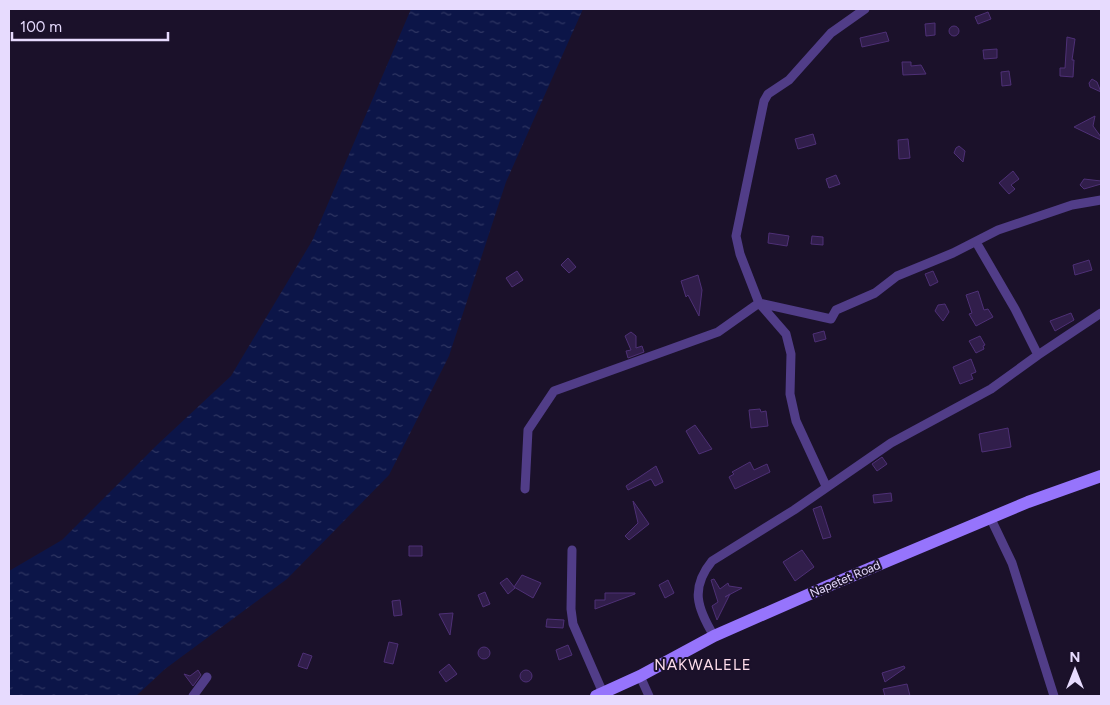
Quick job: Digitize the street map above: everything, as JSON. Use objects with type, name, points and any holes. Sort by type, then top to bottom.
[{"type":"main road","name":"Napetet Road","points":[[599,695],[640,676],[714,636],[990,517],[1101,476]]},
{"type":"street","points":[[826,486],[796,421],[790,394],[791,354],[786,334],[759,303],[740,254],[736,236],[764,101],[768,94],[789,80],[831,32],[865,9]]},
{"type":"street","points":[[525,489],[528,430],[554,391],[718,332],[759,303],[831,318],[836,310],[875,293],[897,276],[976,242],[998,230],[1072,205],[1101,200]]},
{"type":"street","points":[[976,242],[1015,309],[1038,355]]},
{"type":"street","points":[[714,636],[705,622],[697,597],[697,589],[706,568],[712,561],[794,510],[826,486],[891,443],[991,389],[1101,313]]},
{"type":"street","points":[[990,517],[1012,562],[1054,696]]},
{"type":"street","points":[[572,550],[571,609],[573,624],[599,695]]},
{"type":"street","points":[[640,676],[649,696]]},
{"type":"street","points":[[193,696],[207,677]]},
{"type":"water","points":[[411,9],[583,9],[506,182],[449,356],[389,475],[287,579],[165,669],[136,696],[9,696],[9,571],[62,540],[157,445],[231,376],[312,241]]},
{"type":"building","points":[[988,12],[991,19],[978,24],[975,17]]},
{"type":"building","points":[[935,23],[935,35],[926,36],[925,24]]},
{"type":"building","points":[[952,26],[956,26],[959,31],[958,35],[952,36],[949,33],[949,29]]},
{"type":"building","points":[[886,32],[889,41],[862,47],[860,38]]},
{"type":"building","points":[[1067,37],[1075,39],[1072,60],[1074,60],[1073,77],[1060,76],[1060,68],[1065,68]]},
{"type":"building","points":[[997,49],[997,58],[984,59],[983,50]]},
{"type":"building","points":[[902,62],[911,62],[911,66],[921,65],[926,74],[903,75]]},
{"type":"building","points":[[1009,71],[1011,85],[1002,86],[1001,72]]},
{"type":"building","points":[[1092,79],[1097,82],[1101,92],[1090,87],[1089,83]]},
{"type":"building","points":[[1095,116],[1093,126],[1101,140],[1074,127]]},
{"type":"building","points":[[813,134],[816,144],[798,149],[795,139]]},
{"type":"building","points":[[908,139],[910,158],[899,159],[898,140]]},
{"type":"building","points":[[959,146],[965,151],[963,162],[954,153]]},
{"type":"building","points":[[1013,171],[1019,179],[1011,185],[1015,189],[1009,194],[999,183]]},
{"type":"building","points":[[836,175],[840,184],[829,188],[826,179]]},
{"type":"building","points":[[1084,179],[1101,181],[1101,184],[1084,189],[1080,185]]},
{"type":"building","points":[[769,233],[789,236],[787,246],[768,243]]},
{"type":"building","points":[[812,236],[823,237],[823,245],[811,244]]},
{"type":"building","points":[[568,258],[576,267],[569,273],[561,265]]},
{"type":"building","points":[[1089,260],[1092,270],[1075,275],[1073,265]]},
{"type":"building","points":[[517,271],[523,280],[512,287],[506,278]]},
{"type":"building","points":[[933,271],[938,282],[930,286],[925,274]]},
{"type":"building","points":[[698,275],[702,290],[699,316],[688,295],[686,297],[681,281]]},
{"type":"building","points":[[978,291],[984,310],[988,309],[993,317],[976,326],[969,314],[972,313],[966,295]]},
{"type":"building","points":[[945,304],[949,312],[943,321],[935,311],[938,305]]},
{"type":"building","points":[[1071,313],[1074,320],[1055,331],[1050,321]]},
{"type":"building","points":[[824,331],[826,339],[815,342],[813,334]]},
{"type":"building","points":[[631,332],[636,336],[636,348],[642,346],[644,352],[628,358],[626,351],[631,350],[625,336]]},
{"type":"building","points":[[980,336],[985,345],[983,346],[984,349],[976,353],[969,341]]},
{"type":"building","points":[[971,359],[976,372],[971,374],[973,379],[960,384],[953,367]]},
{"type":"building","points":[[760,409],[761,412],[766,411],[768,426],[751,428],[749,410]]},
{"type":"building","points":[[695,425],[712,449],[699,454],[686,431]]},
{"type":"building","points":[[1008,428],[1011,447],[982,452],[979,434]]},
{"type":"building","points":[[882,457],[887,464],[877,471],[872,464]]},
{"type":"building","points":[[750,462],[754,470],[767,464],[770,472],[735,489],[729,477],[734,474],[732,472]]},
{"type":"building","points":[[656,466],[663,482],[655,486],[651,479],[628,490],[626,486]]},
{"type":"building","points":[[891,493],[892,501],[874,503],[873,495]]},
{"type":"building","points":[[633,501],[649,524],[629,540],[625,536],[638,523]]},
{"type":"building","points":[[821,506],[831,537],[823,539],[813,509]]},
{"type":"building","points":[[409,546],[422,546],[422,556],[409,556]]},
{"type":"building","points":[[802,550],[814,567],[795,581],[783,562]]},
{"type":"building","points":[[522,575],[541,583],[533,598],[514,587]]},
{"type":"building","points":[[507,578],[515,588],[508,594],[500,583]]},
{"type":"building","points":[[714,579],[720,589],[728,583],[729,586],[742,588],[730,594],[717,620],[712,606],[718,602],[711,580]]},
{"type":"building","points":[[668,580],[674,593],[665,598],[659,585]]},
{"type":"building","points":[[485,592],[490,604],[483,607],[478,595]]},
{"type":"building","points":[[605,593],[635,594],[595,609],[595,600],[605,600]]},
{"type":"building","points":[[400,600],[402,615],[394,616],[392,601]]},
{"type":"building","points":[[453,613],[450,635],[439,614]]},
{"type":"building","points":[[547,619],[564,620],[563,628],[546,627]]},
{"type":"building","points":[[389,642],[398,644],[393,664],[384,662]]},
{"type":"building","points":[[568,645],[572,655],[559,660],[556,650]]},
{"type":"building","points":[[482,647],[486,647],[490,653],[486,659],[482,659],[478,655],[478,651]]},
{"type":"building","points":[[303,653],[312,656],[307,669],[298,666]]},
{"type":"building","points":[[449,664],[457,674],[446,682],[439,672]]},
{"type":"building","points":[[904,666],[905,668],[885,682],[882,673]]},
{"type":"building","points":[[198,670],[201,675],[193,686],[184,674],[190,676]]},
{"type":"building","points":[[524,670],[528,670],[532,676],[528,682],[524,682],[520,678],[520,674]]},
{"type":"building","points":[[907,684],[910,696],[885,696],[883,689]]},
{"type":"district","name":"NAKWALELE","points":[[703,665]]}]
